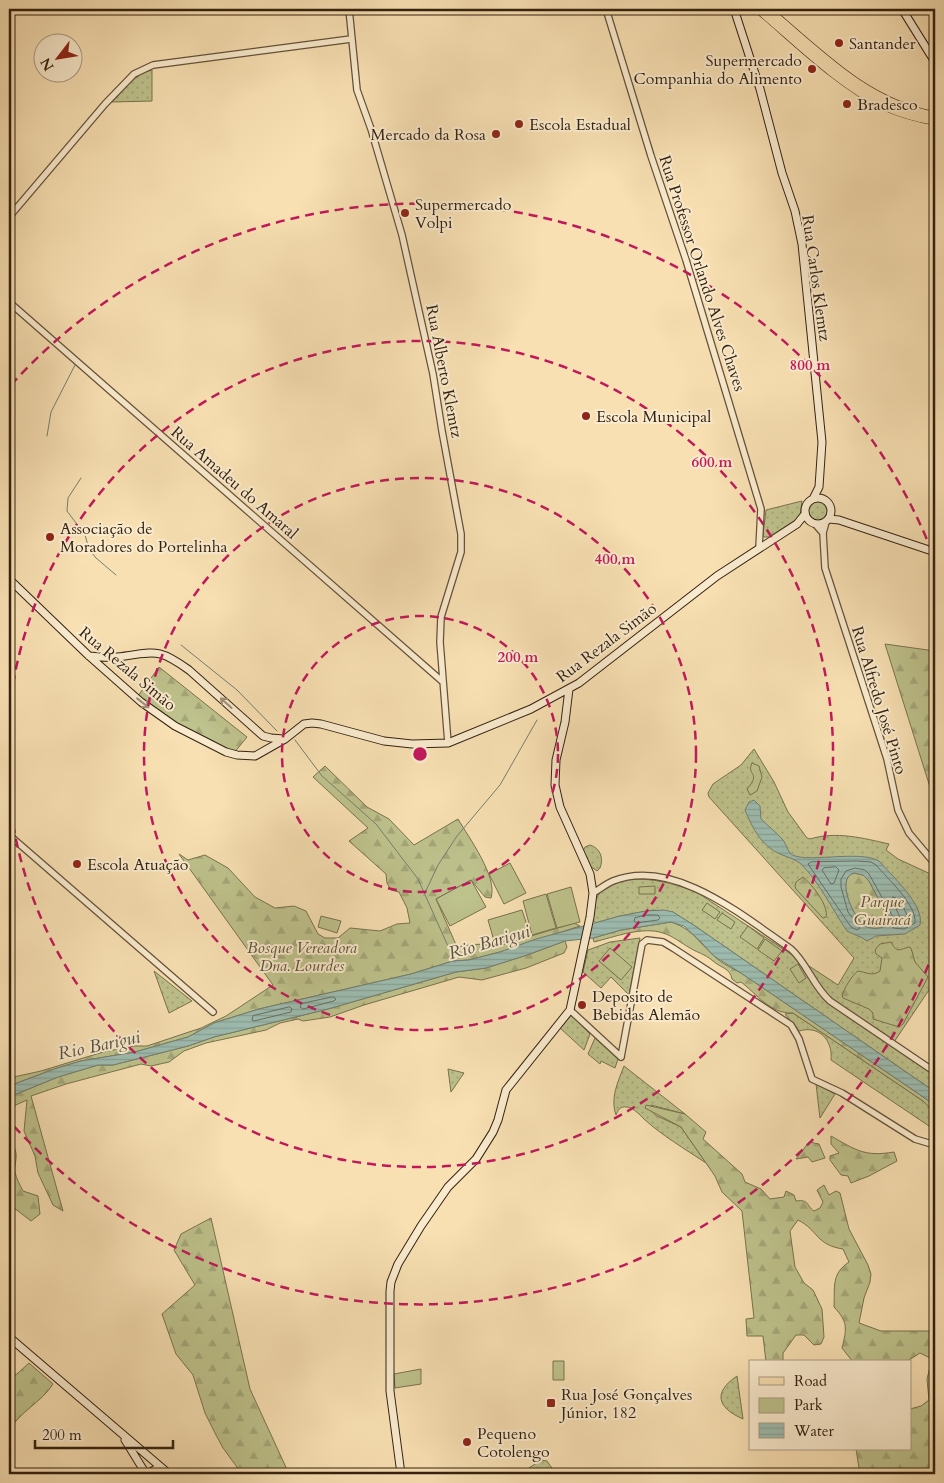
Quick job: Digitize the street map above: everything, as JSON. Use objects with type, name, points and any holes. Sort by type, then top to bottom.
[{"type":"main road","name":"Rua Carlos Klemtz","points":[[736,9],[795,212],[802,244],[822,442],[819,487],[822,499]]},
{"type":"main road","points":[[738,20],[742,9]]},
{"type":"main road","points":[[758,9],[850,86],[882,105],[904,114],[924,119],[935,118]]},
{"type":"main road","points":[[767,9],[842,72],[869,92],[901,108],[935,118]]},
{"type":"main road","points":[[902,9],[935,62]]},
{"type":"main road","name":"Rua Carlos Klemtz","points":[[813,499],[819,487]]},
{"type":"main road","points":[[829,518],[830,506],[822,499],[813,499],[806,505],[804,514],[809,521],[816,525],[829,518],[839,520],[935,552]]},
{"type":"main road","name":"Rua Rezala Simão","points":[[797,524],[804,514]]},
{"type":"main road","name":"Rua Rezala Simão","points":[[9,579],[89,656],[141,702],[175,726],[226,752],[255,756],[284,739],[304,724],[312,723],[384,742],[412,744],[448,743],[532,709],[569,689],[606,663],[705,585],[797,524],[809,521]]},
{"type":"main road","points":[[89,656],[116,658],[146,652],[162,653],[189,670],[263,736],[284,739]]},
{"type":"main road","points":[[106,671],[107,664],[116,658]]},
{"type":"main road","points":[[401,1474],[390,1392],[390,1291],[392,1278],[407,1248],[442,1194],[476,1159],[498,1120],[506,1090],[570,1010],[583,950],[593,893],[590,874],[560,807],[555,785],[556,760],[565,722],[569,689]]},
{"type":"main road","points":[[262,753],[265,743],[263,736]]},
{"type":"main road","points":[[9,1337],[169,1474]]},
{"type":"main road","points":[[112,1425],[133,1451],[146,1474],[156,1469],[163,1469]]},
{"type":"street","name":"Rua Alberto Klemtz","points":[[349,9],[358,90],[402,234],[433,374],[461,534],[461,552],[441,617],[440,642],[448,743]]},
{"type":"street","name":"Rua Professor Orlando Alves Chaves","points":[[606,9],[651,156],[686,260],[761,509],[759,548]]},
{"type":"street","points":[[9,217],[105,104],[134,74],[145,67],[351,39]]},
{"type":"street","name":"Rua Amadeu do Amaral","points":[[9,302],[443,682]]},
{"type":"street","name":"Rua Alfredo José Pinto","points":[[829,518],[823,533],[825,568],[887,759],[900,817],[912,837],[935,864]]},
{"type":"street","points":[[816,525],[823,533]]},
{"type":"street","points":[[9,834],[213,1012]]},
{"type":"street","points":[[593,893],[617,880],[640,876],[674,880],[701,890],[791,949],[798,956],[820,991],[830,1001],[935,1072]]},
{"type":"street","points":[[570,1010],[621,1058],[642,944],[644,941],[657,941],[668,945],[788,1022],[794,1028],[799,1039],[812,1079],[842,1092],[915,1139],[935,1145]]},
{"type":"green space","points":[[152,70],[152,101],[112,102],[135,78]]},
{"type":"green space","points":[[818,500],[826,503],[829,511],[826,519],[818,522],[810,519],[807,511],[810,503]]},
{"type":"green space","points":[[802,501],[800,517],[769,537],[764,537],[766,510]]},
{"type":"green space","points":[[885,644],[935,651],[935,803]]},
{"type":"green space","points":[[159,667],[247,737],[234,753],[174,726],[138,696]]},
{"type":"green space","name":"Parque Guairacá","points":[[754,749],[774,782],[788,812],[807,838],[840,835],[889,844],[886,850],[898,859],[935,876],[935,981],[892,1045],[935,1075],[935,1092],[673,912],[653,910],[596,923],[592,919],[597,897],[606,887],[617,882],[631,879],[647,879],[677,885],[701,895],[838,985],[854,958],[709,797],[708,793],[713,784],[741,765]]},
{"type":"green space","points":[[752,763],[759,766],[762,777],[757,791],[750,795],[747,789],[754,777],[751,770]]},
{"type":"green space","name":"Bosque Vereadora Dna. Lourdes","points":[[325,766],[367,807],[389,819],[414,845],[458,819],[487,869],[492,889],[491,898],[485,897],[471,880],[436,899],[457,947],[481,944],[495,947],[574,923],[580,926],[500,952],[469,960],[453,961],[411,974],[259,1009],[214,1023],[188,1037],[135,1052],[81,1061],[9,1086],[9,1078],[41,1071],[103,1052],[133,1046],[147,1046],[201,1028],[226,1016],[273,985],[179,854],[188,860],[205,855],[228,868],[255,897],[275,908],[294,906],[306,911],[318,934],[325,938],[338,938],[350,928],[380,931],[397,924],[410,923],[407,908],[399,892],[391,890],[387,883],[386,874],[349,841],[368,828],[313,777]]},
{"type":"green space","points":[[590,845],[599,851],[601,857],[600,868],[597,871],[590,866],[583,851],[585,847]]},
{"type":"green space","points":[[510,863],[526,893],[504,904],[489,874]]},
{"type":"green space","points":[[854,873],[863,875],[869,881],[889,919],[886,926],[881,928],[867,927],[852,909],[848,900],[846,883],[848,877]]},
{"type":"green space","points":[[803,877],[822,901],[826,917],[823,918],[796,889],[796,882]]},
{"type":"green space","points":[[471,880],[486,907],[450,926],[436,899]]},
{"type":"green space","points":[[655,886],[655,894],[639,894],[639,887]]},
{"type":"green space","points":[[571,887],[580,922],[557,928],[547,894]]},
{"type":"green space","points":[[546,894],[556,928],[532,935],[523,901]]},
{"type":"green space","points":[[707,903],[720,912],[715,919],[702,910]]},
{"type":"green space","points":[[522,910],[530,934],[495,944],[488,920]]},
{"type":"green space","points":[[722,913],[735,922],[731,929],[717,920]]},
{"type":"green space","points":[[321,916],[341,921],[337,933],[318,927]]},
{"type":"green space","points":[[671,922],[690,932],[720,961],[741,973],[935,1105],[935,1113],[923,1101],[793,1013],[771,1007],[741,982],[737,983],[732,979],[725,968],[670,936],[655,931],[638,931],[594,942],[593,938],[621,930]]},
{"type":"green space","points":[[748,926],[764,938],[757,949],[740,937]]},
{"type":"green space","points":[[640,938],[629,995],[611,977],[601,988],[583,972],[588,950],[610,942]]},
{"type":"green space","points":[[765,939],[782,951],[774,961],[758,950]]},
{"type":"green space","points":[[565,941],[567,947],[564,953],[526,968],[482,980],[459,977],[330,1017],[303,1021],[298,1019],[280,1023],[266,1030],[206,1043],[184,1051],[169,1062],[151,1066],[141,1064],[66,1084],[31,1096],[63,1211],[53,1205],[38,1173],[35,1156],[24,1131],[27,1100],[9,1108],[9,1097],[58,1077],[98,1065],[113,1065],[188,1046],[214,1037],[328,1009],[456,972],[486,968]]},
{"type":"green space","points":[[891,942],[898,950],[911,948],[915,962],[928,977],[903,1024],[899,1027],[873,1019],[873,1013],[869,1009],[843,998],[842,995],[848,982],[858,971],[872,974],[880,971],[882,958],[876,954],[875,950],[880,944]]},
{"type":"green space","points":[[610,948],[632,967],[621,980],[599,961]]},
{"type":"green space","points":[[798,964],[806,978],[799,983],[790,969]]},
{"type":"green space","points":[[154,971],[192,1001],[169,1013]]},
{"type":"green space","points":[[793,1013],[923,1101],[935,1113],[935,1128],[929,1126],[831,1060],[830,1046],[827,1040],[813,1030],[799,1031],[785,1014]]},
{"type":"green space","points":[[571,1015],[590,1034],[584,1050],[560,1028]]},
{"type":"green space","points":[[595,1038],[618,1059],[615,1068],[601,1061],[600,1064],[588,1054]]},
{"type":"green space","points":[[624,1066],[685,1114],[651,1105],[655,1115],[681,1127],[706,1163],[659,1132],[632,1109],[623,1107],[616,1115],[614,1096]]},
{"type":"green space","points":[[448,1069],[464,1073],[451,1092]]},
{"type":"green space","points":[[816,1084],[835,1094],[820,1118]]},
{"type":"green space","points":[[646,1105],[685,1114],[706,1132],[703,1139],[742,1174],[745,1182],[761,1189],[770,1199],[784,1197],[786,1191],[794,1195],[796,1201],[806,1202],[814,1211],[820,1208],[823,1202],[817,1190],[824,1185],[829,1195],[836,1191],[840,1193],[849,1229],[871,1274],[859,1323],[881,1331],[935,1331],[935,1474],[860,1474],[856,1450],[912,1450],[912,1408],[921,1406],[929,1400],[927,1379],[932,1359],[920,1353],[909,1360],[851,1360],[842,1348],[845,1326],[842,1317],[834,1307],[834,1287],[837,1276],[839,1271],[849,1262],[843,1249],[822,1241],[810,1228],[798,1220],[790,1231],[795,1267],[804,1283],[813,1290],[822,1309],[824,1337],[821,1344],[814,1345],[804,1335],[796,1335],[783,1353],[783,1360],[766,1360],[763,1336],[747,1336],[746,1319],[754,1318],[742,1211],[722,1192],[715,1176],[681,1127],[645,1108]]},
{"type":"green space","points":[[831,1136],[867,1153],[894,1152],[897,1161],[851,1183],[848,1176],[841,1175],[830,1160],[830,1156],[839,1153],[831,1144]]},
{"type":"green space","points":[[9,1142],[15,1149],[15,1172],[23,1191],[38,1196],[40,1214],[31,1221],[9,1204]]},
{"type":"green space","points":[[809,1142],[819,1144],[825,1158],[812,1162],[808,1157],[796,1159]]},
{"type":"green space","points":[[211,1218],[250,1389],[289,1474],[242,1474],[223,1448],[205,1413],[193,1375],[176,1354],[162,1314],[195,1285],[174,1250],[181,1234]]},
{"type":"green space","points":[[553,1361],[564,1361],[564,1380],[553,1380]]},
{"type":"green space","points":[[29,1363],[53,1384],[13,1424],[9,1431],[9,1378],[17,1374]]},
{"type":"green space","points":[[421,1369],[421,1384],[395,1388],[394,1374]]},
{"type":"green space","points":[[737,1376],[743,1419],[728,1410],[721,1400],[724,1388]]},
{"type":"green space","points":[[541,1460],[547,1461],[556,1474],[540,1474],[537,1470],[530,1474],[520,1474]]},
{"type":"water","points":[[754,800],[760,806],[761,819],[783,840],[790,853],[796,856],[818,858],[858,856],[879,861],[899,882],[912,900],[920,917],[920,925],[905,934],[876,936],[867,941],[847,931],[808,871],[794,859],[773,851],[762,841],[745,810],[749,802]],"holes":[[[854,873],[863,875],[869,881],[889,919],[886,926],[881,928],[867,927],[862,924],[849,901],[846,891],[848,877]]]},
{"type":"water","name":"Rio Barigui","points":[[664,910],[673,912],[695,926],[935,1092],[935,1105],[714,956],[684,926],[671,922],[621,930],[593,938],[565,941],[486,968],[456,972],[328,1009],[214,1037],[188,1046],[113,1065],[98,1065],[58,1077],[9,1097],[9,1086],[57,1068],[81,1061],[135,1052],[188,1037],[214,1023],[259,1009],[411,974],[453,961],[469,960],[620,916]]},
{"type":"waterway","points":[[47,436],[51,412],[75,365]]},
{"type":"waterway","points":[[81,478],[68,498],[67,511],[85,535],[89,549],[96,558],[116,575]]},
{"type":"waterway","points":[[181,645],[237,690],[277,731]]},
{"type":"waterway","points":[[424,895],[438,865],[457,836],[500,785],[537,720]]},
{"type":"waterway","points":[[295,740],[322,776],[376,824],[418,879],[455,962]]},
{"type":"place","name":"Santander","points":[[839,43]]},
{"type":"place","name":"Supermercado Companhia do Alimento","points":[[812,69]]},
{"type":"place","name":"Bradesco","points":[[847,104]]},
{"type":"place","name":"Escola Estadual","points":[[519,124]]},
{"type":"place","name":"Mercado da Rosa","points":[[496,134]]},
{"type":"place","name":"Supermercado Volpi","points":[[405,213]]},
{"type":"place","name":"Escola Municipal","points":[[586,416]]},
{"type":"place","name":"Associação de Moradores do Portelinha","points":[[50,537]]},
{"type":"place","name":"Escola Atuação","points":[[77,864]]},
{"type":"place","name":"Deposito de Bebidas Alemão","points":[[582,1005]]},
{"type":"place","name":"Rua José Gonçalves Júnior, 182","points":[[551,1403]]},
{"type":"place","name":"Pequeno Cotolengo","points":[[467,1442]]}]
